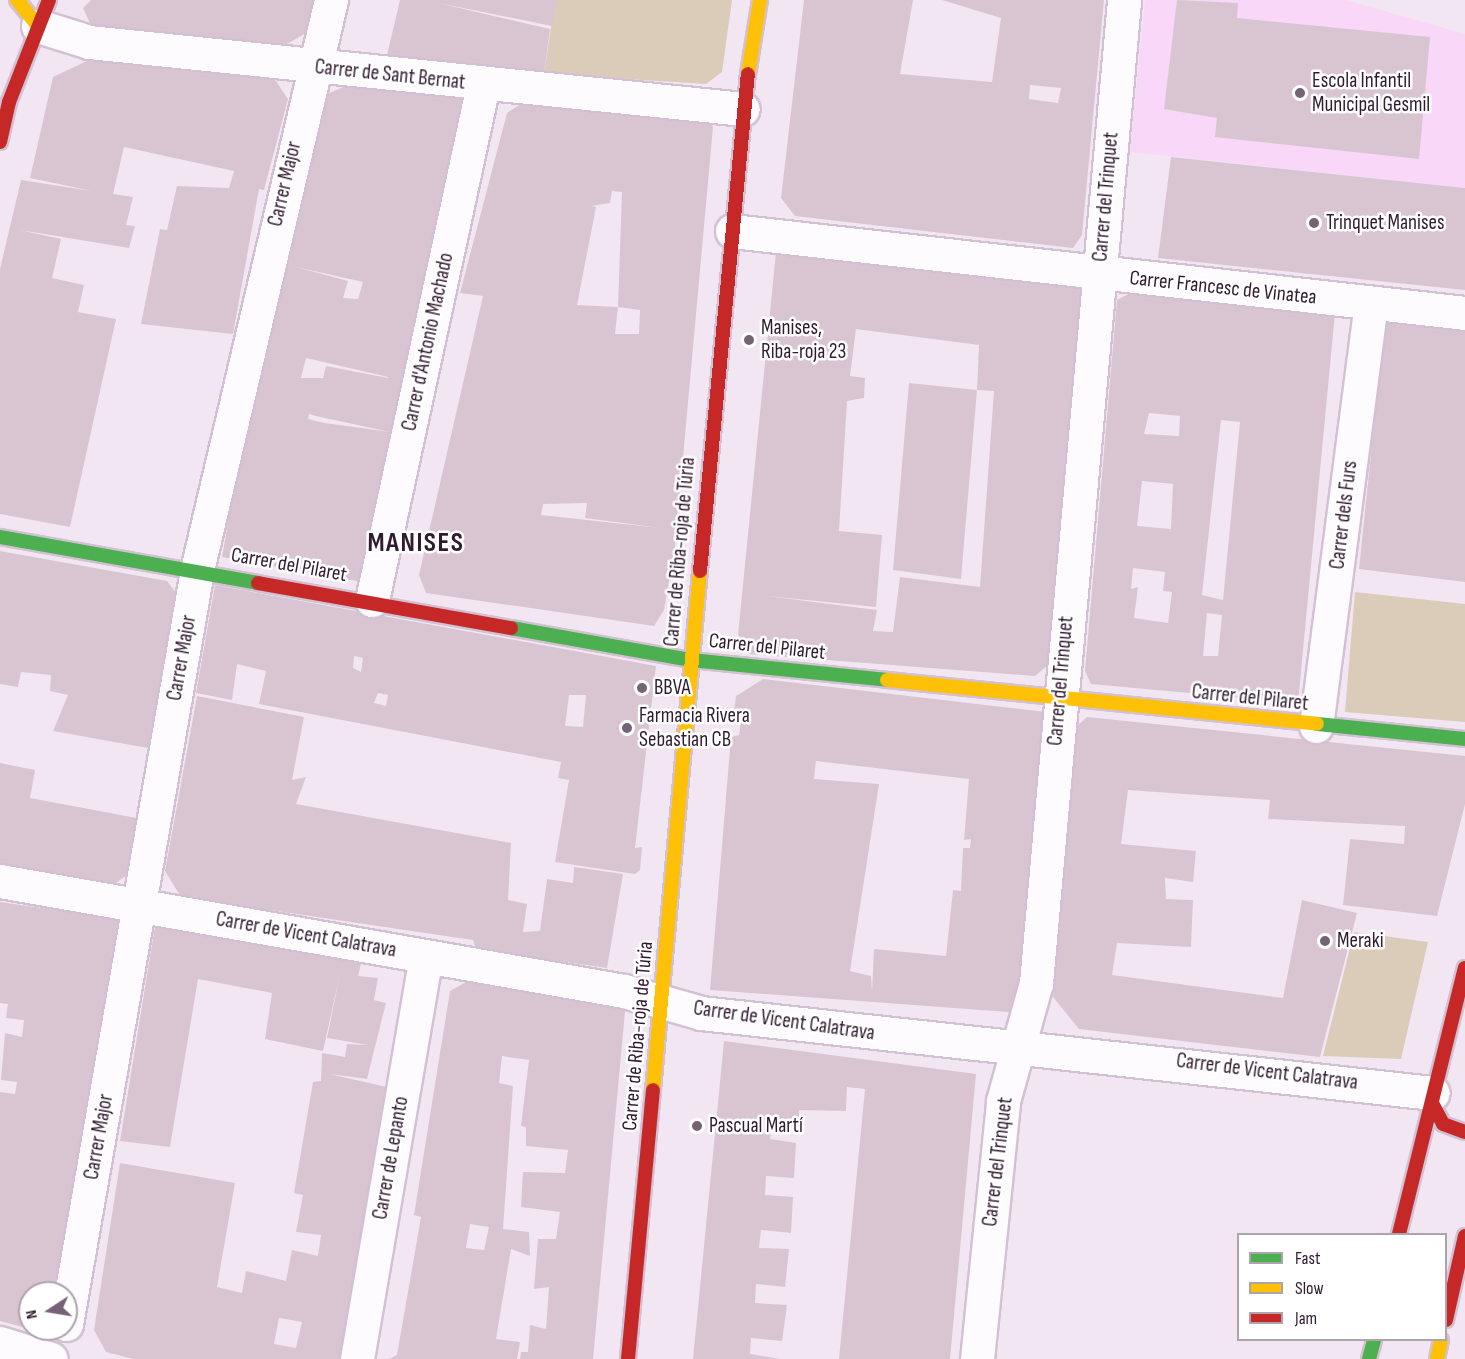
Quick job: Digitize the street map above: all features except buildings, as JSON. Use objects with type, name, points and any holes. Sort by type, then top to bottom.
[{"type":"main road","points":[[0,142],[44,13],[17,0]]},
{"type":"main road","name":"Carrer de Riba-roja de Túria","points":[[628,1359],[663,1001],[691,660],[743,109],[760,0]]},
{"type":"main road","name":"Carrer del Pilaret","points":[[0,537],[372,600],[691,660],[1060,697],[1316,726],[1465,739]]},
{"type":"main road","points":[[1399,1233],[1465,968]]},
{"type":"main road","points":[[1435,1093],[1456,1069]]},
{"type":"main road","points":[[1435,1093],[1443,1124],[1465,1132]]},
{"type":"main road","points":[[1447,1316],[1465,1236]]},
{"type":"main road","points":[[1369,1359],[1374,1341]]},
{"type":"main road","points":[[1437,1359],[1441,1341]]},
{"type":"street","name":"Carrer Major","points":[[74,1281],[141,905],[197,570],[311,67],[331,0]]},
{"type":"street","name":"Carrer del Trinquet","points":[[977,1359],[1003,1101],[1036,983],[1124,0]]},
{"type":"street","name":"Carrer de Sant Bernat","points":[[44,13],[89,42],[483,85],[743,109]]},
{"type":"street","name":"Carrer d'Antonio Machado","points":[[372,600],[483,85]]},
{"type":"street","name":"Carrer Francesc de Vinatea","points":[[732,231],[1098,274],[1465,313]]},
{"type":"street","name":"Carrer dels Furs","points":[[1316,726],[1371,304]]},
{"type":"street","name":"Carrer de Vicent Calatrava","points":[[0,881],[663,1001],[701,1013],[1016,1050],[1080,1051],[1435,1093]]},
{"type":"street","name":"Carrer de Lepanto","points":[[357,1359],[426,957]]},
{"type":"street","points":[[60,1359],[63,1341]]},
{"type":"street","points":[[0,1343],[51,1359]]},
{"type":"shaded area","points":[[555,0],[732,0],[722,72],[706,84],[544,74]]},
{"type":"shaded area","name":"Escola Infantil Municipal Gesmil","points":[[1145,0],[1346,0],[1465,34],[1465,188],[1130,152]]},
{"type":"shaded area","points":[[1355,592],[1465,604],[1465,722],[1345,712]]},
{"type":"shaded area","points":[[1354,932],[1428,942],[1401,1059],[1323,1056]]},
{"type":"traffic: fast","points":[[0,537],[258,583]]},
{"type":"traffic: fast","points":[[511,628],[691,660],[887,680]]},
{"type":"traffic: fast","points":[[1317,724],[1465,739]]},
{"type":"traffic: fast","points":[[1369,1359],[1374,1341]]},
{"type":"traffic: slow","points":[[17,0],[38,26]]},
{"type":"traffic: slow","points":[[748,74],[760,0]]},
{"type":"traffic: slow","points":[[653,1090],[700,571]]},
{"type":"traffic: slow","points":[[887,680],[1317,724]]},
{"type":"traffic: slow","points":[[1437,1359],[1441,1341]]},
{"type":"traffic: jam","points":[[0,142],[9,102],[49,0]]},
{"type":"traffic: jam","points":[[700,571],[748,74]]},
{"type":"traffic: jam","points":[[258,583],[511,628]]},
{"type":"traffic: jam","points":[[1399,1233],[1465,968]]},
{"type":"traffic: jam","points":[[628,1359],[653,1090]]},
{"type":"traffic: jam","points":[[1433,1105],[1443,1124],[1465,1132]]},
{"type":"traffic: jam","points":[[1447,1316],[1465,1236]]},
{"type":"place","name":"Escola Infantil Municipal Gesmil","points":[[1300,93]]},
{"type":"place","name":"Trinquet Manises","points":[[1314,223]]},
{"type":"place","name":"Manises, Riba-roja 23","points":[[749,340]]},
{"type":"place","name":"BBVA","points":[[642,688]]},
{"type":"place","name":"Farmacia Rivera Sebastian CB","points":[[627,728]]},
{"type":"place","name":"Meraki","points":[[1325,941]]},
{"type":"place","name":"Pascual Martí","points":[[697,1126]]},
{"type":"district","name":"MANISES","points":[[416,544]]}]
